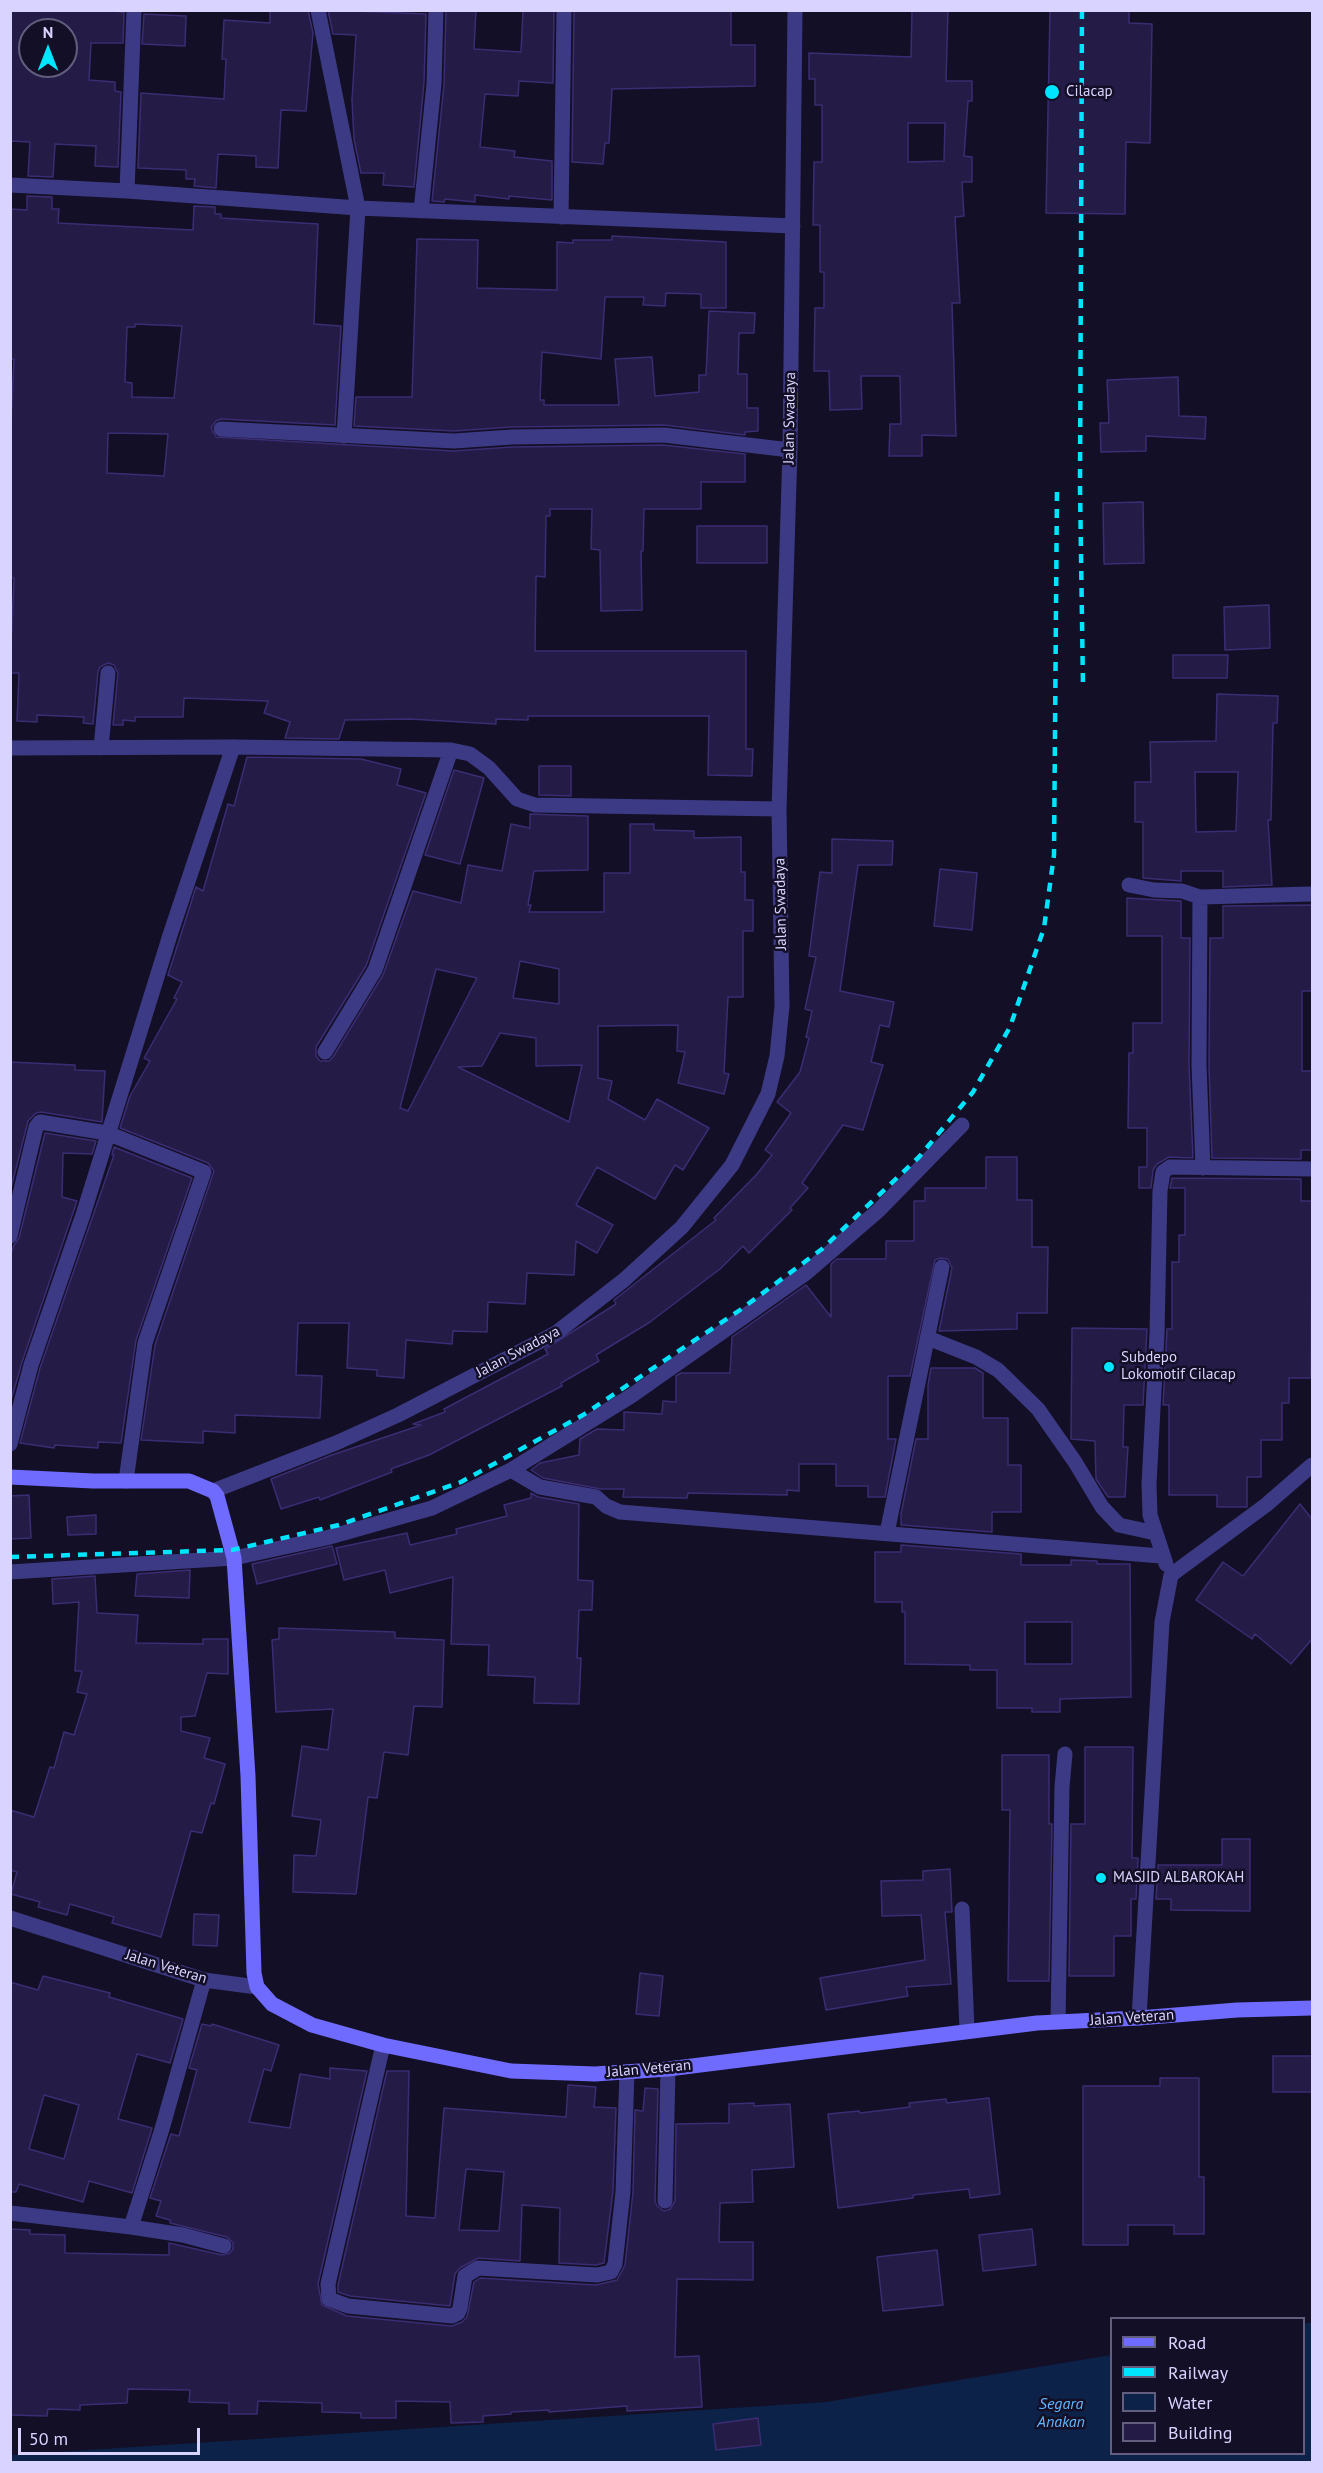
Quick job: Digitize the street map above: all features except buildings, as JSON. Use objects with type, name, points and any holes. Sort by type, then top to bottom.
[{"type":"main road","points":[[10,1477],[189,1481],[213,1491],[217,1496],[234,1558],[247,1765],[254,1973],[257,1987]]},
{"type":"main road","name":"Jalan Veteran","points":[[257,1987],[272,2004],[312,2025],[383,2045],[511,2071],[554,2074],[668,2069],[967,2030],[1237,2010],[1312,2007]]},
{"type":"street","points":[[127,191],[134,10]]},
{"type":"street","points":[[318,10],[358,208],[344,436]]},
{"type":"street","points":[[421,211],[434,84],[436,10]]},
{"type":"street","points":[[561,217],[564,10]]},
{"type":"street","name":"Jalan Swadaya","points":[[213,1491],[336,1443],[398,1415],[556,1333],[624,1280],[682,1227],[732,1165],[754,1124],[770,1084],[777,1056],[782,1006],[779,809],[790,450],[795,10]]},
{"type":"street","points":[[10,185],[358,208],[793,226]]},
{"type":"street","points":[[220,429],[454,441],[512,437],[664,435],[790,450]]},
{"type":"street","points":[[101,748],[108,673]]},
{"type":"street","points":[[10,748],[233,747],[451,750],[470,754],[489,768],[517,799],[536,805],[779,809]]},
{"type":"street","points":[[10,1444],[32,1365],[83,1215],[170,935],[233,747]]},
{"type":"street","points":[[325,1052],[375,970],[451,750]]},
{"type":"street","points":[[1129,885],[1146,889],[1182,891],[1200,897],[1312,894]]},
{"type":"street","points":[[1200,897],[1199,1065],[1203,1168]]},
{"type":"street","points":[[10,1236],[38,1123],[45,1121],[107,1133],[204,1172],[145,1343],[126,1481]]},
{"type":"street","points":[[10,1572],[234,1558],[326,1538],[432,1508],[511,1470],[631,1396],[806,1274],[879,1210],[962,1125]]},
{"type":"street","points":[[1172,1575],[1161,1556],[1150,1515],[1149,1484],[1157,1334],[1160,1191],[1163,1172],[1170,1167],[1312,1170]]},
{"type":"street","points":[[887,1533],[942,1267]]},
{"type":"street","points":[[928,1338],[976,1357],[998,1370],[1038,1409],[1075,1462],[1102,1508],[1119,1525],[1155,1533]]},
{"type":"street","points":[[1139,2018],[1162,1622],[1172,1575],[1266,1505],[1312,1465]]},
{"type":"street","points":[[511,1470],[540,1487],[596,1497],[606,1506],[620,1512],[1161,1556]]},
{"type":"street","points":[[1058,2022],[1062,1787],[1065,1754]]},
{"type":"street","points":[[962,1909],[967,2030]]},
{"type":"street","name":"Jalan Veteran","points":[[10,1918],[204,1980],[257,1987]]},
{"type":"street","points":[[131,2227],[156,2150],[204,1980]]},
{"type":"street","points":[[383,2045],[328,2291],[332,2302],[348,2306],[452,2316],[458,2313],[460,2308],[465,2276],[478,2268],[597,2275],[611,2272],[615,2264],[623,2192],[627,2072]]},
{"type":"street","points":[[665,2201],[668,2069]]},
{"type":"street","points":[[10,2213],[183,2235],[224,2246]]},
{"type":"water","name":"Segara Anakan","points":[[1312,2322],[1312,2462],[11,2462],[11,2455],[826,2402],[1110,2355],[1110,2455],[1305,2455],[1305,2324]]},
{"type":"railway","points":[[1082,10],[1080,486],[1083,686]]},
{"type":"railway","points":[[10,1557],[232,1550],[339,1525],[461,1482],[583,1415],[740,1310],[822,1249],[919,1157],[973,1092],[1010,1027],[1044,928],[1054,855],[1057,486]]},
{"type":"place","name":"Cilacap","points":[[1052,92]]},
{"type":"place","name":"Subdepo Lokomotif Cilacap","points":[[1109,1367]]},
{"type":"place","name":"MASJID ALBAROKAH","points":[[1101,1878]]}]
